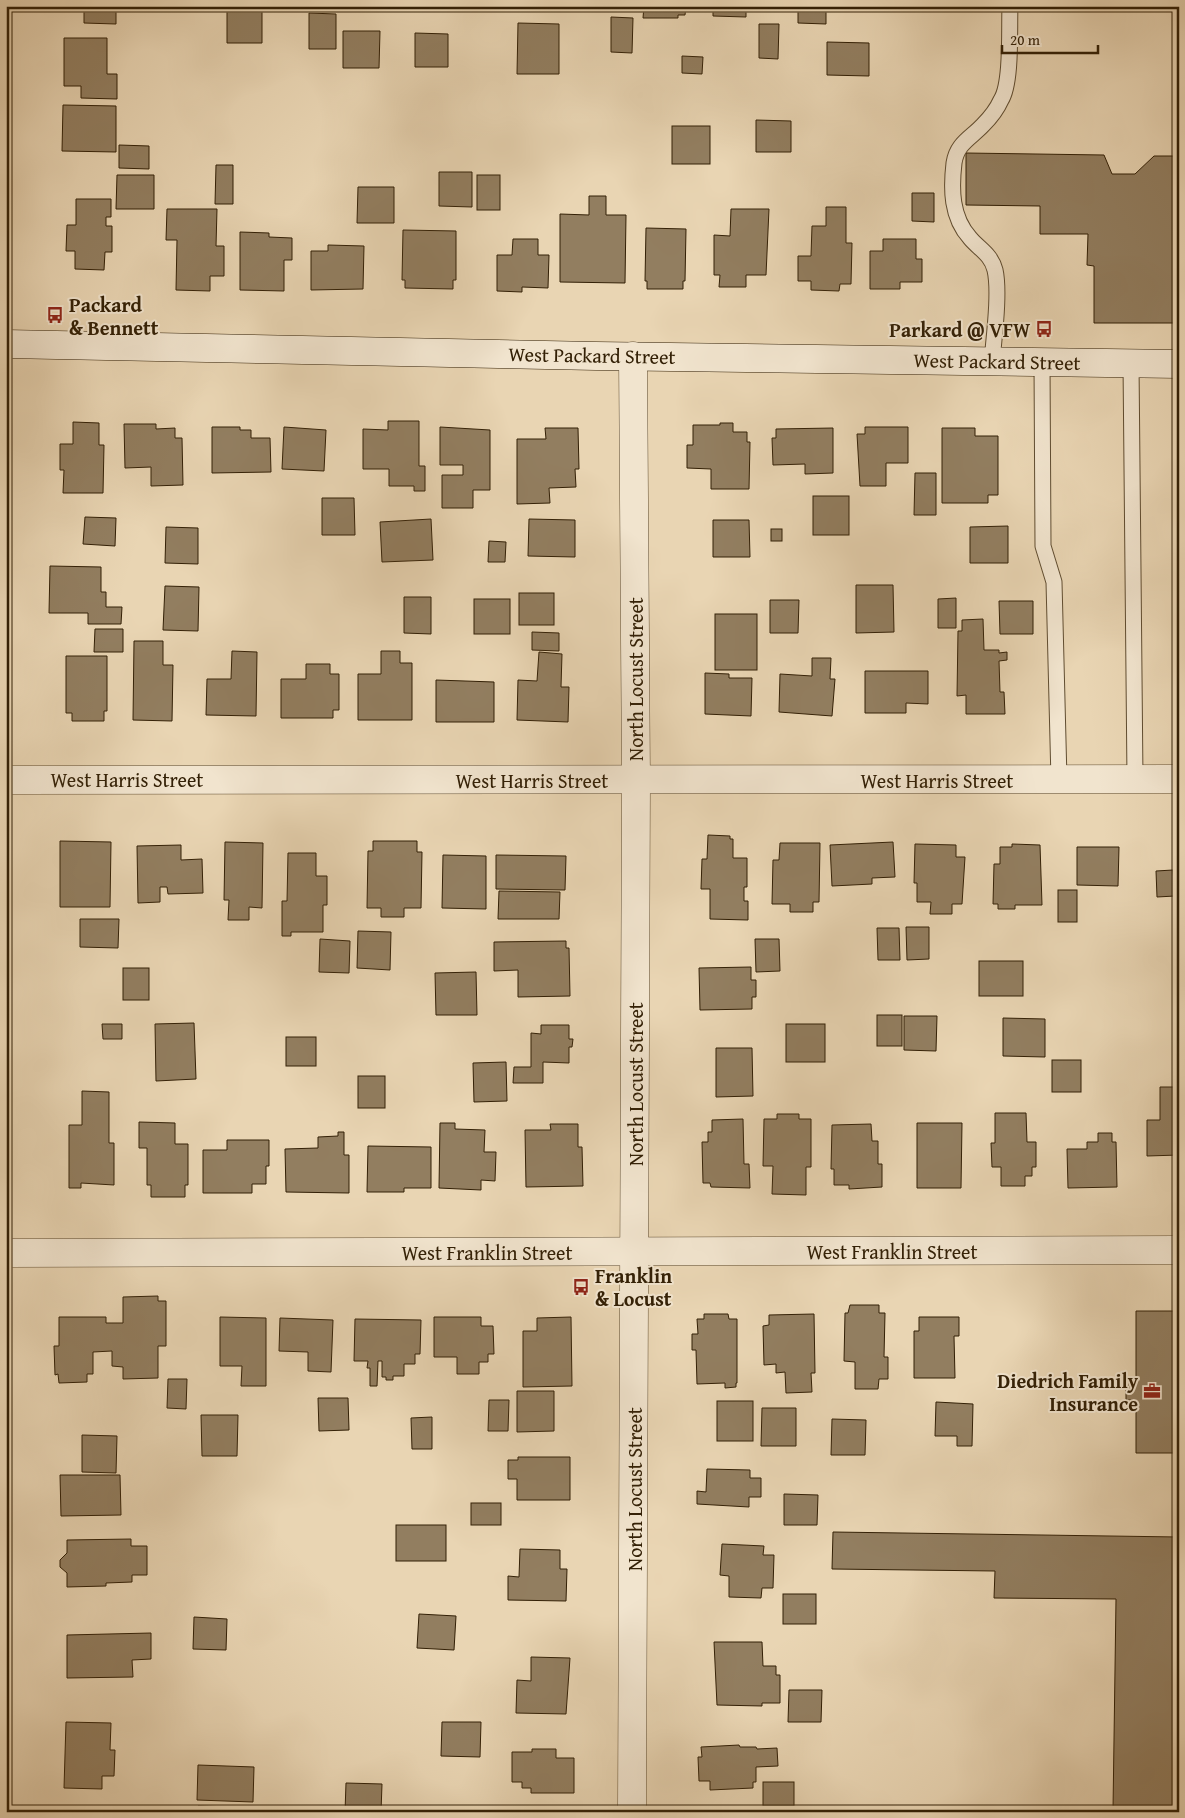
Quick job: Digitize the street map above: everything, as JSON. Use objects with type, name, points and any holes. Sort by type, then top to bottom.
[{"type":"street","name":"West Packard Street","points":[[6,344],[1179,364]]},
{"type":"street","name":"North Locust Street","points":[[632,1812],[636,780],[633,356]]},
{"type":"street","name":"West Harris Street","points":[[6,780],[1179,779]]},
{"type":"street","name":"West Franklin Street","points":[[6,1253],[1179,1250]]},
{"type":"lane","points":[[992,361],[995,270],[989,255],[970,238],[957,220],[953,200],[954,162],[957,151],[964,141],[983,126],[1003,99],[1008,71],[1010,6]]},
{"type":"lane","points":[[1042,362],[1043,546],[1054,582],[1059,780]]},
{"type":"lane","points":[[1131,363],[1135,779]]},
{"type":"building","points":[[84,6],[116,6],[116,24],[84,23]]},
{"type":"building","points":[[503,6],[522,6],[522,8],[503,8]]},
{"type":"building","points":[[644,6],[686,6],[685,15],[678,15],[678,18],[643,18]]},
{"type":"building","points":[[713,6],[759,6],[759,9],[746,8],[746,17],[713,16]]},
{"type":"building","points":[[798,6],[826,6],[826,24],[798,23]]},
{"type":"building","points":[[227,10],[262,11],[262,43],[227,43]]},
{"type":"building","points":[[309,13],[336,14],[336,49],[309,49]]},
{"type":"building","points":[[611,17],[633,18],[632,53],[611,52]]},
{"type":"building","points":[[518,23],[559,24],[559,74],[517,74]]},
{"type":"building","points":[[759,24],[779,24],[778,59],[759,58]]},
{"type":"building","points":[[343,31],[380,31],[379,68],[343,68]]},
{"type":"building","points":[[415,33],[448,34],[448,67],[415,67]]},
{"type":"building","points":[[64,38],[107,38],[107,74],[117,74],[117,99],[81,98],[81,86],[64,86]]},
{"type":"building","points":[[827,42],[869,43],[869,76],[827,75]]},
{"type":"building","points":[[682,56],[703,57],[702,74],[682,73]]},
{"type":"building","points":[[63,105],[116,106],[116,152],[62,151]]},
{"type":"building","points":[[756,120],[791,121],[791,152],[756,152]]},
{"type":"building","points":[[672,126],[710,126],[710,164],[672,164]]},
{"type":"building","points":[[119,145],[149,146],[149,169],[119,168]]},
{"type":"building","points":[[966,153],[1104,155],[1112,174],[1135,174],[1154,156],[1179,156],[1179,323],[1094,323],[1094,266],[1087,265],[1088,234],[1040,234],[1040,206],[966,205]]},
{"type":"building","points":[[216,165],[233,165],[233,204],[215,204]]},
{"type":"building","points":[[439,172],[472,172],[472,207],[439,206]]},
{"type":"building","points":[[117,175],[154,175],[154,209],[116,209]]},
{"type":"building","points":[[477,175],[500,175],[500,210],[477,210]]},
{"type":"building","points":[[358,187],[394,187],[394,223],[357,223]]},
{"type":"building","points":[[912,193],[934,193],[934,222],[912,221]]},
{"type":"building","points":[[589,196],[606,196],[606,215],[626,215],[625,283],[560,282],[560,214],[589,215]]},
{"type":"building","points":[[76,199],[111,199],[111,217],[106,217],[106,226],[112,226],[112,252],[105,252],[104,270],[75,269],[75,251],[66,251],[67,225],[76,225]]},
{"type":"building","points":[[826,207],[846,207],[846,243],[852,243],[851,284],[840,284],[839,291],[811,290],[811,281],[798,281],[798,256],[811,256],[812,226],[826,226]]},
{"type":"building","points":[[167,209],[217,209],[216,246],[224,246],[224,276],[210,276],[210,291],[176,290],[177,240],[166,240]]},
{"type":"building","points":[[731,209],[769,209],[766,275],[746,275],[746,287],[719,287],[720,275],[714,275],[714,235],[730,236]]},
{"type":"building","points":[[646,228],[686,229],[685,281],[683,281],[683,289],[647,289],[647,281],[645,281]]},
{"type":"building","points":[[403,230],[456,231],[456,280],[453,280],[453,289],[405,288],[405,280],[402,280]]},
{"type":"building","points":[[240,232],[269,233],[269,237],[292,238],[292,260],[284,260],[284,291],[240,290]]},
{"type":"building","points":[[513,239],[538,239],[538,255],[549,255],[548,288],[522,287],[522,292],[497,291],[497,255],[512,255]]},
{"type":"building","points":[[883,239],[916,239],[916,259],[922,259],[922,282],[900,282],[900,289],[870,289],[870,251],[883,251]]},
{"type":"building","points":[[328,245],[364,246],[363,289],[311,290],[311,251],[328,251]]},
{"type":"building","points":[[388,421],[419,421],[419,466],[425,466],[425,491],[414,491],[414,486],[389,486],[389,469],[363,469],[363,429],[388,430]]},
{"type":"building","points":[[73,422],[99,423],[99,445],[104,445],[103,493],[63,493],[64,470],[60,470],[60,444],[73,444]]},
{"type":"building","points":[[720,423],[733,423],[733,432],[747,432],[747,442],[750,442],[749,489],[711,489],[711,469],[687,468],[687,445],[693,445],[693,425],[720,425]]},
{"type":"building","points":[[124,424],[156,424],[156,429],[175,428],[175,438],[182,438],[183,485],[151,486],[151,467],[125,468]]},
{"type":"building","points":[[212,427],[240,427],[240,430],[251,430],[251,438],[270,438],[271,472],[212,473]]},
{"type":"building","points":[[284,427],[326,430],[324,471],[282,469]]},
{"type":"building","points":[[440,427],[490,430],[490,490],[473,490],[473,508],[442,508],[442,475],[463,475],[463,465],[440,465]]},
{"type":"building","points":[[865,427],[908,427],[908,463],[886,463],[886,486],[860,486],[857,434],[865,434]]},
{"type":"building","points":[[545,428],[578,428],[579,469],[575,469],[576,487],[549,488],[550,503],[517,504],[517,439],[546,439]]},
{"type":"building","points":[[833,428],[833,473],[805,474],[805,464],[773,465],[772,438],[776,438],[776,429]]},
{"type":"building","points":[[942,428],[975,428],[975,436],[998,436],[998,495],[988,495],[988,503],[942,503]]},
{"type":"building","points":[[915,473],[936,473],[936,515],[914,515]]},
{"type":"building","points":[[813,496],[849,496],[849,535],[813,535]]},
{"type":"building","points":[[322,498],[354,498],[355,535],[322,535]]},
{"type":"building","points":[[85,517],[116,518],[115,546],[83,544]]},
{"type":"building","points":[[431,519],[433,560],[382,562],[380,522]]},
{"type":"building","points":[[529,519],[575,520],[575,557],[528,556]]},
{"type":"building","points":[[713,520],[749,520],[750,557],[713,557]]},
{"type":"building","points":[[1008,526],[1008,563],[970,563],[970,527]]},
{"type":"building","points":[[166,527],[198,528],[198,564],[165,563]]},
{"type":"building","points":[[771,529],[782,529],[782,541],[771,541]]},
{"type":"building","points":[[489,541],[506,542],[505,562],[488,562]]},
{"type":"building","points":[[50,566],[101,567],[101,592],[106,592],[106,607],[122,607],[121,624],[88,624],[88,613],[49,613]]},
{"type":"building","points":[[856,585],[893,585],[894,632],[856,633]]},
{"type":"building","points":[[165,586],[199,587],[198,631],[163,630]]},
{"type":"building","points":[[519,593],[554,593],[554,625],[519,625]]},
{"type":"building","points":[[404,597],[431,597],[431,634],[404,633]]},
{"type":"building","points":[[956,598],[956,628],[938,628],[938,599]]},
{"type":"building","points":[[474,599],[510,599],[510,634],[474,634]]},
{"type":"building","points":[[770,600],[799,600],[798,633],[770,633]]},
{"type":"building","points":[[999,601],[1033,601],[1033,634],[1000,634]]},
{"type":"building","points":[[715,614],[757,614],[757,670],[715,670]]},
{"type":"building","points":[[983,619],[984,650],[999,650],[999,653],[1007,652],[1007,660],[999,661],[1000,692],[1004,692],[1005,714],[966,714],[966,695],[957,696],[958,631],[962,631],[962,620]]},
{"type":"building","points":[[95,629],[123,629],[123,652],[94,652]]},
{"type":"building","points":[[532,632],[559,633],[559,651],[532,650]]},
{"type":"building","points":[[134,641],[163,641],[163,665],[173,665],[172,721],[133,720]]},
{"type":"building","points":[[232,651],[257,652],[256,716],[206,715],[207,679],[231,679]]},
{"type":"building","points":[[381,651],[400,651],[400,663],[412,663],[412,720],[358,720],[358,674],[381,674]]},
{"type":"building","points":[[539,652],[562,654],[561,687],[569,687],[568,722],[517,720],[518,680],[537,681]]},
{"type":"building","points":[[66,656],[107,656],[107,711],[104,711],[104,721],[72,721],[72,713],[66,713]]},
{"type":"building","points":[[812,658],[831,658],[830,679],[835,679],[832,716],[779,712],[780,674],[812,676]]},
{"type":"building","points":[[306,664],[330,664],[330,674],[339,674],[339,710],[333,710],[333,718],[281,718],[281,679],[306,679]]},
{"type":"building","points":[[865,671],[928,671],[928,704],[906,703],[906,713],[865,713]]},
{"type":"building","points":[[705,673],[729,674],[729,678],[752,678],[751,716],[705,714]]},
{"type":"building","points":[[436,680],[494,682],[494,722],[436,722]]},
{"type":"building","points":[[708,835],[730,836],[730,839],[733,839],[733,858],[747,858],[747,887],[744,887],[744,901],[748,901],[748,920],[710,919],[710,889],[701,889],[702,859],[707,859]]},
{"type":"building","points":[[60,841],[111,842],[110,907],[60,907]]},
{"type":"building","points":[[373,841],[417,841],[417,852],[422,852],[421,908],[404,908],[404,917],[381,917],[381,908],[367,908],[368,851],[373,851]]},
{"type":"building","points":[[225,842],[263,843],[262,908],[249,907],[249,920],[228,920],[229,900],[224,900]]},
{"type":"building","points":[[893,842],[895,877],[872,878],[872,884],[832,886],[830,845]]},
{"type":"building","points":[[780,843],[820,843],[819,902],[813,902],[813,912],[790,912],[790,904],[772,904],[773,860],[779,860]]},
{"type":"building","points":[[915,844],[956,845],[956,857],[965,857],[962,904],[952,904],[952,914],[930,914],[931,902],[917,902],[917,883],[914,883]]},
{"type":"building","points":[[1012,844],[1040,845],[1042,905],[1015,905],[1015,909],[998,909],[998,904],[993,904],[994,864],[1000,864],[1000,847],[1012,847]]},
{"type":"building","points":[[181,845],[181,860],[202,859],[203,893],[168,894],[167,887],[160,887],[160,902],[138,903],[137,846]]},
{"type":"building","points":[[1077,847],[1119,847],[1118,886],[1077,885]]},
{"type":"building","points":[[288,853],[316,853],[316,876],[327,876],[327,905],[323,905],[323,932],[291,932],[291,936],[282,936],[282,901],[287,901]]},
{"type":"building","points":[[443,855],[486,856],[486,909],[442,908]]},
{"type":"building","points":[[496,855],[566,856],[565,890],[496,889]]},
{"type":"building","points":[[1173,870],[1175,896],[1157,897],[1156,871]]},
{"type":"building","points":[[1058,890],[1077,890],[1077,922],[1058,922]]},
{"type":"building","points":[[499,891],[560,892],[559,919],[498,919]]},
{"type":"building","points":[[80,919],[119,919],[118,948],[80,947]]},
{"type":"building","points":[[906,927],[929,927],[929,959],[907,960]]},
{"type":"building","points":[[877,928],[899,928],[900,960],[878,960]]},
{"type":"building","points":[[358,931],[391,932],[390,970],[357,968]]},
{"type":"building","points":[[320,939],[350,941],[349,973],[319,972]]},
{"type":"building","points":[[755,939],[779,939],[780,971],[756,972]]},
{"type":"building","points":[[566,941],[566,948],[569,948],[570,996],[518,997],[518,970],[494,971],[494,942]]},
{"type":"building","points":[[979,961],[1023,961],[1023,996],[979,996]]},
{"type":"building","points":[[751,967],[751,980],[756,980],[756,997],[752,997],[752,1009],[700,1010],[699,968]]},
{"type":"building","points":[[123,968],[149,968],[149,1000],[123,1000]]},
{"type":"building","points":[[476,972],[477,1015],[436,1015],[435,973]]},
{"type":"building","points":[[877,1015],[902,1015],[902,1046],[877,1046]]},
{"type":"building","points":[[904,1016],[937,1016],[936,1051],[904,1050]]},
{"type":"building","points":[[1003,1018],[1045,1019],[1045,1057],[1003,1056]]},
{"type":"building","points":[[194,1023],[196,1079],[156,1081],[155,1024]]},
{"type":"building","points":[[102,1024],[122,1024],[122,1039],[103,1039]]},
{"type":"building","points":[[786,1024],[825,1024],[825,1062],[786,1062]]},
{"type":"building","points":[[541,1025],[569,1025],[569,1039],[573,1039],[572,1047],[569,1047],[569,1063],[543,1062],[543,1083],[513,1083],[514,1067],[531,1067],[531,1033],[541,1034]]},
{"type":"building","points":[[286,1037],[316,1037],[316,1066],[286,1066]]},
{"type":"building","points":[[716,1048],[752,1048],[753,1096],[716,1097]]},
{"type":"building","points":[[1052,1060],[1081,1060],[1081,1092],[1052,1092]]},
{"type":"building","points":[[506,1062],[507,1101],[474,1102],[473,1063]]},
{"type":"building","points":[[358,1076],[385,1076],[385,1108],[358,1108]]},
{"type":"building","points":[[1160,1087],[1179,1087],[1179,1155],[1147,1156],[1147,1120],[1160,1120]]},
{"type":"building","points":[[82,1091],[109,1092],[109,1143],[114,1143],[114,1185],[81,1183],[81,1188],[69,1188],[69,1125],[82,1125]]},
{"type":"building","points":[[995,1113],[1026,1113],[1027,1142],[1036,1142],[1036,1167],[1032,1167],[1032,1176],[1025,1176],[1025,1186],[1001,1186],[1001,1167],[992,1167],[991,1143],[995,1143]]},
{"type":"building","points":[[777,1114],[799,1114],[799,1119],[811,1119],[811,1167],[806,1167],[806,1195],[772,1194],[773,1166],[763,1166],[764,1119],[777,1119]]},
{"type":"building","points":[[743,1119],[744,1164],[749,1164],[750,1188],[711,1187],[710,1183],[703,1183],[702,1142],[708,1142],[708,1132],[712,1132],[712,1120]]},
{"type":"building","points":[[139,1122],[175,1123],[175,1144],[188,1144],[188,1185],[185,1185],[185,1197],[151,1197],[151,1185],[147,1185],[147,1148],[139,1148]]},
{"type":"building","points":[[440,1123],[455,1123],[455,1129],[485,1130],[484,1152],[496,1152],[495,1181],[481,1180],[481,1190],[439,1188]]},
{"type":"building","points":[[917,1123],[962,1123],[961,1188],[917,1188]]},
{"type":"building","points":[[550,1124],[578,1124],[578,1147],[582,1147],[583,1186],[526,1187],[525,1130],[551,1130]]},
{"type":"building","points":[[871,1124],[872,1141],[878,1141],[878,1164],[882,1164],[882,1187],[849,1189],[849,1185],[834,1185],[834,1169],[831,1169],[832,1125]]},
{"type":"building","points":[[338,1132],[344,1132],[344,1155],[349,1155],[349,1193],[286,1192],[285,1149],[318,1148],[318,1137],[338,1136]]},
{"type":"building","points":[[1098,1133],[1112,1133],[1112,1142],[1116,1142],[1117,1187],[1068,1188],[1067,1149],[1087,1149],[1087,1142],[1098,1142]]},
{"type":"building","points":[[227,1140],[269,1140],[269,1166],[266,1166],[266,1184],[252,1184],[252,1193],[203,1193],[203,1150],[227,1150]]},
{"type":"building","points":[[368,1146],[431,1147],[431,1188],[404,1188],[404,1192],[367,1192]]},
{"type":"building","points":[[158,1296],[158,1301],[166,1301],[166,1346],[158,1346],[158,1378],[123,1379],[123,1367],[112,1366],[112,1351],[93,1352],[93,1374],[87,1374],[87,1382],[59,1383],[58,1374],[55,1375],[54,1346],[59,1346],[59,1317],[106,1317],[106,1323],[123,1323],[123,1297]]},
{"type":"building","points":[[850,1305],[879,1305],[879,1313],[885,1313],[884,1357],[888,1357],[888,1379],[879,1379],[878,1389],[855,1389],[855,1362],[844,1361],[845,1313],[848,1313]]},
{"type":"building","name":"Diedrich Family Insurance","points":[[1136,1311],[1179,1311],[1179,1453],[1136,1453],[1136,1400],[1126,1400],[1126,1382],[1136,1382]]},
{"type":"building","points":[[704,1314],[728,1314],[729,1319],[737,1319],[736,1387],[725,1388],[725,1383],[697,1384],[696,1350],[692,1350],[692,1334],[698,1334],[697,1319],[704,1319]]},
{"type":"building","points":[[814,1314],[815,1373],[811,1373],[812,1392],[786,1393],[785,1372],[776,1373],[776,1364],[764,1365],[763,1326],[769,1325],[769,1315]]},
{"type":"building","points":[[220,1317],[266,1318],[266,1386],[241,1386],[242,1366],[220,1366]]},
{"type":"building","points":[[434,1317],[481,1317],[481,1326],[493,1326],[494,1354],[488,1354],[488,1362],[479,1362],[479,1374],[457,1374],[457,1357],[434,1357]]},
{"type":"building","points":[[571,1317],[572,1386],[523,1387],[523,1331],[537,1331],[537,1318]]},
{"type":"building","points":[[919,1317],[959,1317],[959,1336],[954,1336],[955,1378],[914,1378],[914,1331],[919,1331]]},
{"type":"building","points":[[280,1318],[333,1320],[331,1372],[308,1371],[308,1352],[279,1351]]},
{"type":"building","points":[[355,1319],[421,1320],[420,1354],[415,1354],[415,1364],[404,1364],[404,1376],[393,1376],[393,1380],[386,1380],[386,1377],[382,1377],[382,1361],[378,1361],[377,1386],[370,1386],[370,1368],[367,1368],[368,1361],[354,1361]]},
{"type":"building","points":[[168,1379],[187,1379],[186,1409],[167,1408]]},
{"type":"building","points":[[517,1391],[554,1391],[554,1431],[517,1432]]},
{"type":"building","points":[[318,1398],[348,1398],[349,1430],[319,1431]]},
{"type":"building","points":[[489,1400],[509,1400],[508,1431],[488,1431]]},
{"type":"building","points":[[717,1401],[753,1401],[753,1441],[717,1441]]},
{"type":"building","points":[[936,1402],[973,1404],[972,1446],[957,1446],[957,1436],[935,1436]]},
{"type":"building","points":[[762,1408],[796,1408],[796,1446],[761,1446]]},
{"type":"building","points":[[201,1415],[238,1415],[237,1456],[202,1456]]},
{"type":"building","points":[[432,1417],[432,1449],[412,1449],[411,1418]]},
{"type":"building","points":[[832,1419],[866,1420],[865,1455],[831,1455]]},
{"type":"building","points":[[82,1435],[117,1436],[116,1473],[82,1472]]},
{"type":"building","points":[[518,1457],[570,1457],[570,1500],[517,1500],[517,1479],[508,1479],[508,1460],[518,1460]]},
{"type":"building","points":[[707,1469],[750,1470],[750,1478],[761,1478],[761,1497],[749,1497],[749,1507],[697,1504],[697,1491],[706,1492]]},
{"type":"building","points":[[60,1475],[120,1475],[121,1515],[61,1516]]},
{"type":"building","points":[[784,1494],[818,1495],[817,1525],[784,1525]]},
{"type":"building","points":[[471,1503],[501,1503],[501,1525],[471,1525]]},
{"type":"building","points":[[396,1525],[446,1525],[446,1561],[396,1561]]},
{"type":"building","points":[[833,1532],[1179,1537],[1179,1811],[1113,1810],[1116,1599],[994,1598],[995,1571],[832,1569]]},
{"type":"building","points":[[131,1539],[131,1546],[147,1546],[147,1575],[132,1575],[132,1582],[106,1583],[106,1586],[67,1587],[67,1573],[60,1567],[60,1560],[67,1553],[67,1540]]},
{"type":"building","points":[[722,1544],[764,1546],[763,1555],[774,1555],[773,1588],[762,1588],[761,1598],[729,1597],[729,1576],[720,1575]]},
{"type":"building","points":[[520,1549],[560,1550],[560,1569],[567,1569],[566,1601],[508,1600],[508,1576],[519,1577]]},
{"type":"building","points":[[783,1594],[816,1594],[816,1624],[783,1624]]},
{"type":"building","points":[[419,1614],[456,1616],[454,1650],[417,1648]]},
{"type":"building","points":[[194,1617],[227,1619],[226,1650],[193,1649]]},
{"type":"building","points":[[151,1633],[151,1659],[132,1660],[133,1677],[67,1678],[67,1635]]},
{"type":"building","points":[[714,1642],[762,1642],[763,1666],[776,1666],[776,1675],[780,1675],[780,1703],[762,1703],[762,1706],[717,1705]]},
{"type":"building","points":[[531,1657],[570,1658],[566,1714],[516,1713],[517,1680],[531,1681]]},
{"type":"building","points":[[789,1690],[822,1690],[821,1722],[788,1722]]},
{"type":"building","points":[[66,1722],[111,1723],[110,1750],[115,1750],[114,1776],[102,1776],[102,1789],[64,1788]]},
{"type":"building","points":[[442,1722],[481,1722],[480,1757],[441,1756]]},
{"type":"building","points":[[739,1745],[740,1747],[756,1747],[757,1749],[777,1748],[778,1766],[756,1767],[756,1782],[753,1782],[753,1788],[710,1790],[710,1781],[699,1781],[698,1757],[702,1757],[701,1747]]},
{"type":"building","points":[[532,1749],[556,1749],[556,1758],[574,1758],[574,1793],[531,1793],[531,1788],[522,1788],[522,1782],[512,1782],[512,1752],[532,1752]]},
{"type":"building","points":[[198,1765],[254,1767],[253,1802],[197,1800]]},
{"type":"building","points":[[763,1782],[794,1782],[794,1806],[763,1806]]},
{"type":"building","points":[[346,1783],[382,1784],[381,1812],[345,1812]]},
{"type":"building","points":[[198,1806],[234,1807],[233,1812],[198,1812]]},
{"type":"building","points":[[466,1810],[501,1810],[501,1812],[466,1812]]},
{"type":"building","points":[[535,1811],[535,1812],[503,1812]]},
{"type":"place","name":"Packard & Bennett","points":[[55,315]]},
{"type":"place","name":"Parkard @ VFW","points":[[1044,329]]},
{"type":"place","name":"Franklin & Locust","points":[[581,1287]]},
{"type":"place","name":"Diedrich Family Insurance","points":[[1152,1391]]}]
